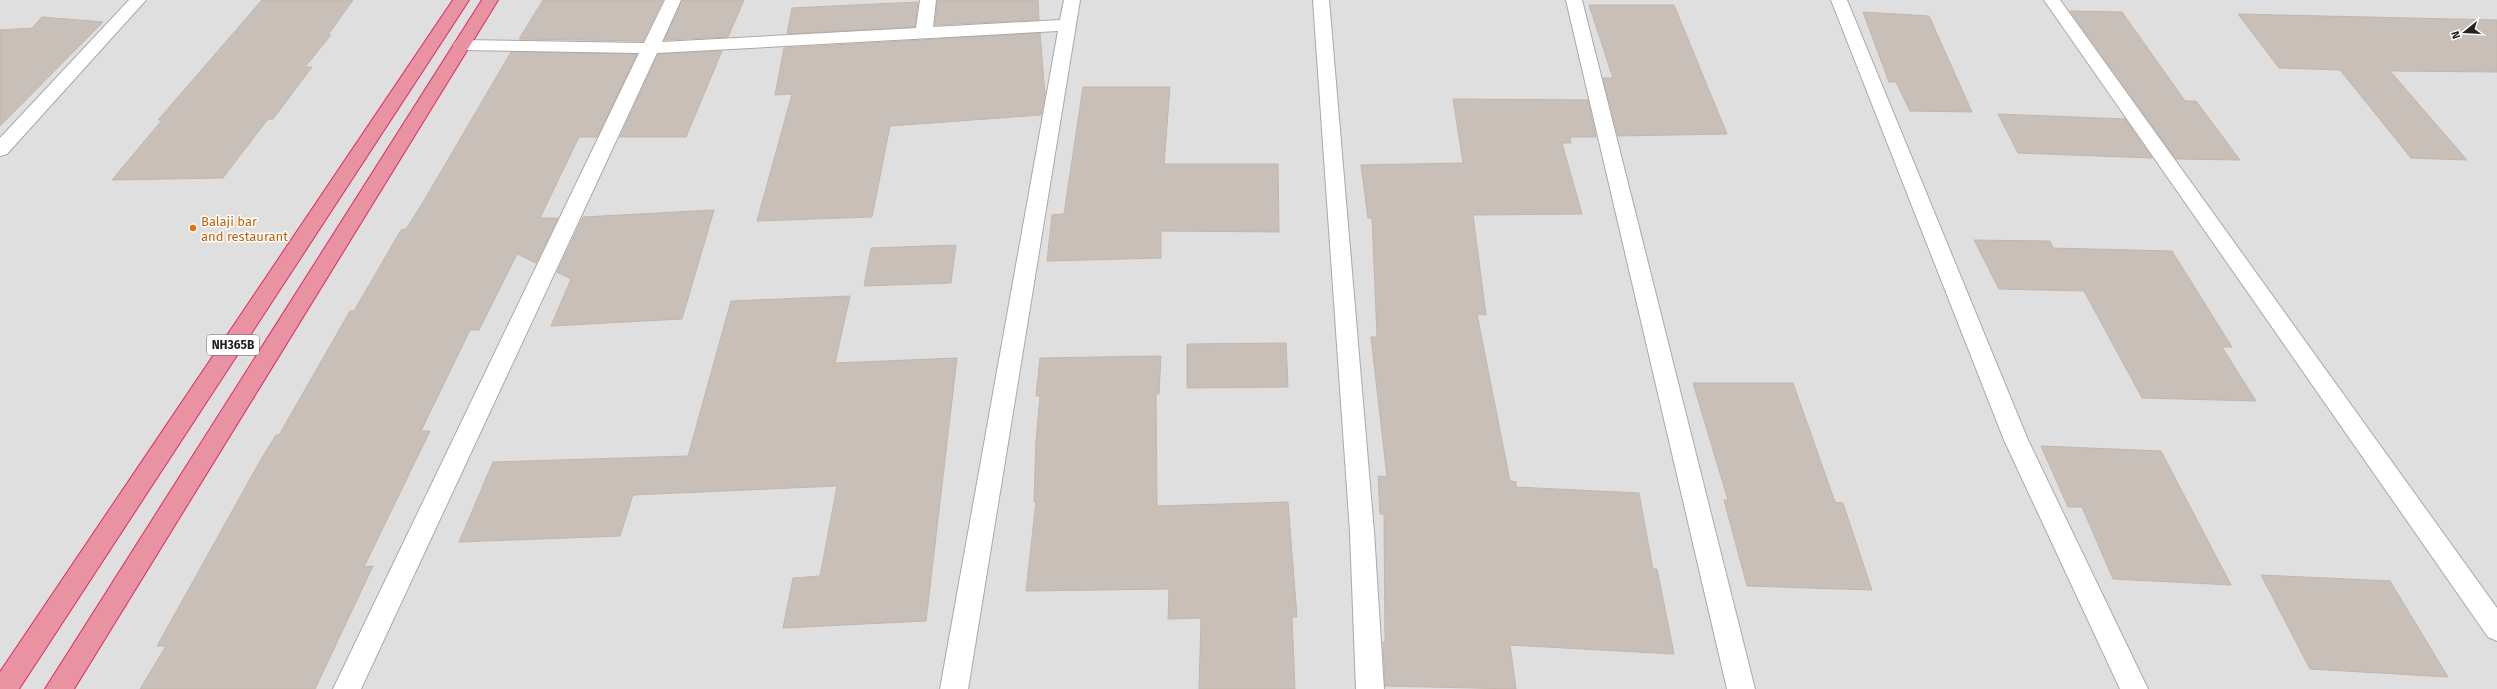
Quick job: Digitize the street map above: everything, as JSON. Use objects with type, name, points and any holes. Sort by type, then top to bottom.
[{"type":"highway","name":"NH365B","points":[[4,689],[461,0]]},
{"type":"highway","name":"NH365B","points":[[59,689],[490,0]]},
{"type":"street","points":[[0,150],[138,0]]},
{"type":"street","points":[[347,689],[673,0]]},
{"type":"street","points":[[924,33],[928,0]]},
{"type":"street","points":[[954,689],[1072,0]]},
{"type":"street","points":[[1321,0],[1362,532],[1370,689]]},
{"type":"street","points":[[1574,0],[1741,689]]},
{"type":"street","points":[[1839,0],[2016,440],[2134,689]]},
{"type":"street","points":[[2052,0],[2497,629]]},
{"type":"street","points":[[462,45],[650,48],[1067,25]]},
{"type":"shaded area","points":[[0,0],[2497,0],[2497,689],[0,689]]},
{"type":"building","points":[[262,0],[353,0],[328,35],[331,35],[305,67],[312,67],[273,119],[268,119],[223,178],[112,180],[162,120],[158,120]]},
{"type":"building","points":[[543,0],[663,0],[643,41],[519,39]]},
{"type":"building","points":[[682,0],[744,0],[728,37],[664,40]]},
{"type":"building","points":[[937,0],[1038,0],[1039,20],[935,25]]},
{"type":"building","points":[[918,2],[915,27],[787,34],[792,8]]},
{"type":"building","points":[[1589,5],[1674,5],[1727,134],[1618,136],[1603,78],[1613,78]]},
{"type":"building","points":[[2070,11],[2122,12],[2185,101],[2196,101],[2240,160],[2176,159]]},
{"type":"building","points":[[1863,12],[1929,16],[1972,112],[1910,111],[1896,82],[1889,82]]},
{"type":"building","points":[[2238,14],[2497,20],[2497,72],[2390,71],[2467,160],[2411,158],[2340,70],[2279,68]]},
{"type":"building","points":[[42,17],[103,22],[0,126],[0,30],[32,28]]},
{"type":"building","points":[[1040,33],[1045,94],[1041,115],[890,126],[872,217],[757,221],[792,94],[775,95],[784,48]]},
{"type":"building","points":[[722,51],[686,137],[620,137],[658,54]]},
{"type":"building","points":[[511,52],[637,54],[597,137],[579,137],[540,218],[558,218],[536,263],[517,254],[479,330],[470,330],[421,431],[430,431],[364,567],[373,566],[315,689],[140,689],[166,646],[157,646],[260,461],[276,435],[279,435],[350,311],[354,311],[401,230],[406,229],[422,204]]},
{"type":"building","points":[[1083,87],[1170,87],[1164,164],[1278,164],[1279,232],[1161,231],[1161,258],[1047,261],[1052,215],[1064,214]]},
{"type":"building","points":[[1453,99],[1588,100],[1596,137],[1570,137],[1571,143],[1562,143],[1582,214],[1473,215],[1486,315],[1477,314],[1510,481],[1516,482],[1516,487],[1639,493],[1653,569],[1657,569],[1674,654],[1510,645],[1516,689],[1385,686],[1383,642],[1385,642],[1384,514],[1380,514],[1378,476],[1387,477],[1371,337],[1377,337],[1372,218],[1368,218],[1361,165],[1463,163]]},
{"type":"building","points":[[1998,114],[2125,119],[2152,158],[2018,153]]},
{"type":"building","points":[[714,210],[682,319],[551,326],[571,279],[557,272],[583,217]]},
{"type":"building","points":[[1974,240],[2050,241],[2053,248],[2172,251],[2232,347],[2222,347],[2256,401],[2142,398],[2084,291],[1999,289]]},
{"type":"building","points":[[956,245],[951,283],[864,286],[871,248]]},
{"type":"building","points":[[850,296],[835,363],[957,358],[926,621],[783,628],[793,578],[820,576],[837,486],[633,495],[620,536],[459,542],[493,462],[688,456],[731,301]]},
{"type":"building","points":[[1286,343],[1288,387],[1187,388],[1187,344]]},
{"type":"building","points":[[1161,356],[1159,394],[1156,394],[1157,506],[1288,502],[1297,617],[1292,617],[1295,689],[1199,689],[1201,618],[1168,619],[1169,589],[1026,591],[1036,501],[1034,502],[1036,441],[1040,396],[1036,396],[1040,358]]},
{"type":"building","points":[[1693,383],[1793,383],[1835,502],[1843,503],[1872,590],[1747,586],[1724,500],[1728,500]]},
{"type":"building","points":[[2041,446],[2161,451],[2231,585],[2113,579],[2082,507],[2068,507]]},
{"type":"building","points":[[2261,575],[2390,581],[2448,677],[2310,669]]},
{"type":"place","name":"Balaji bar and restaurant","points":[[193,228]]}]
